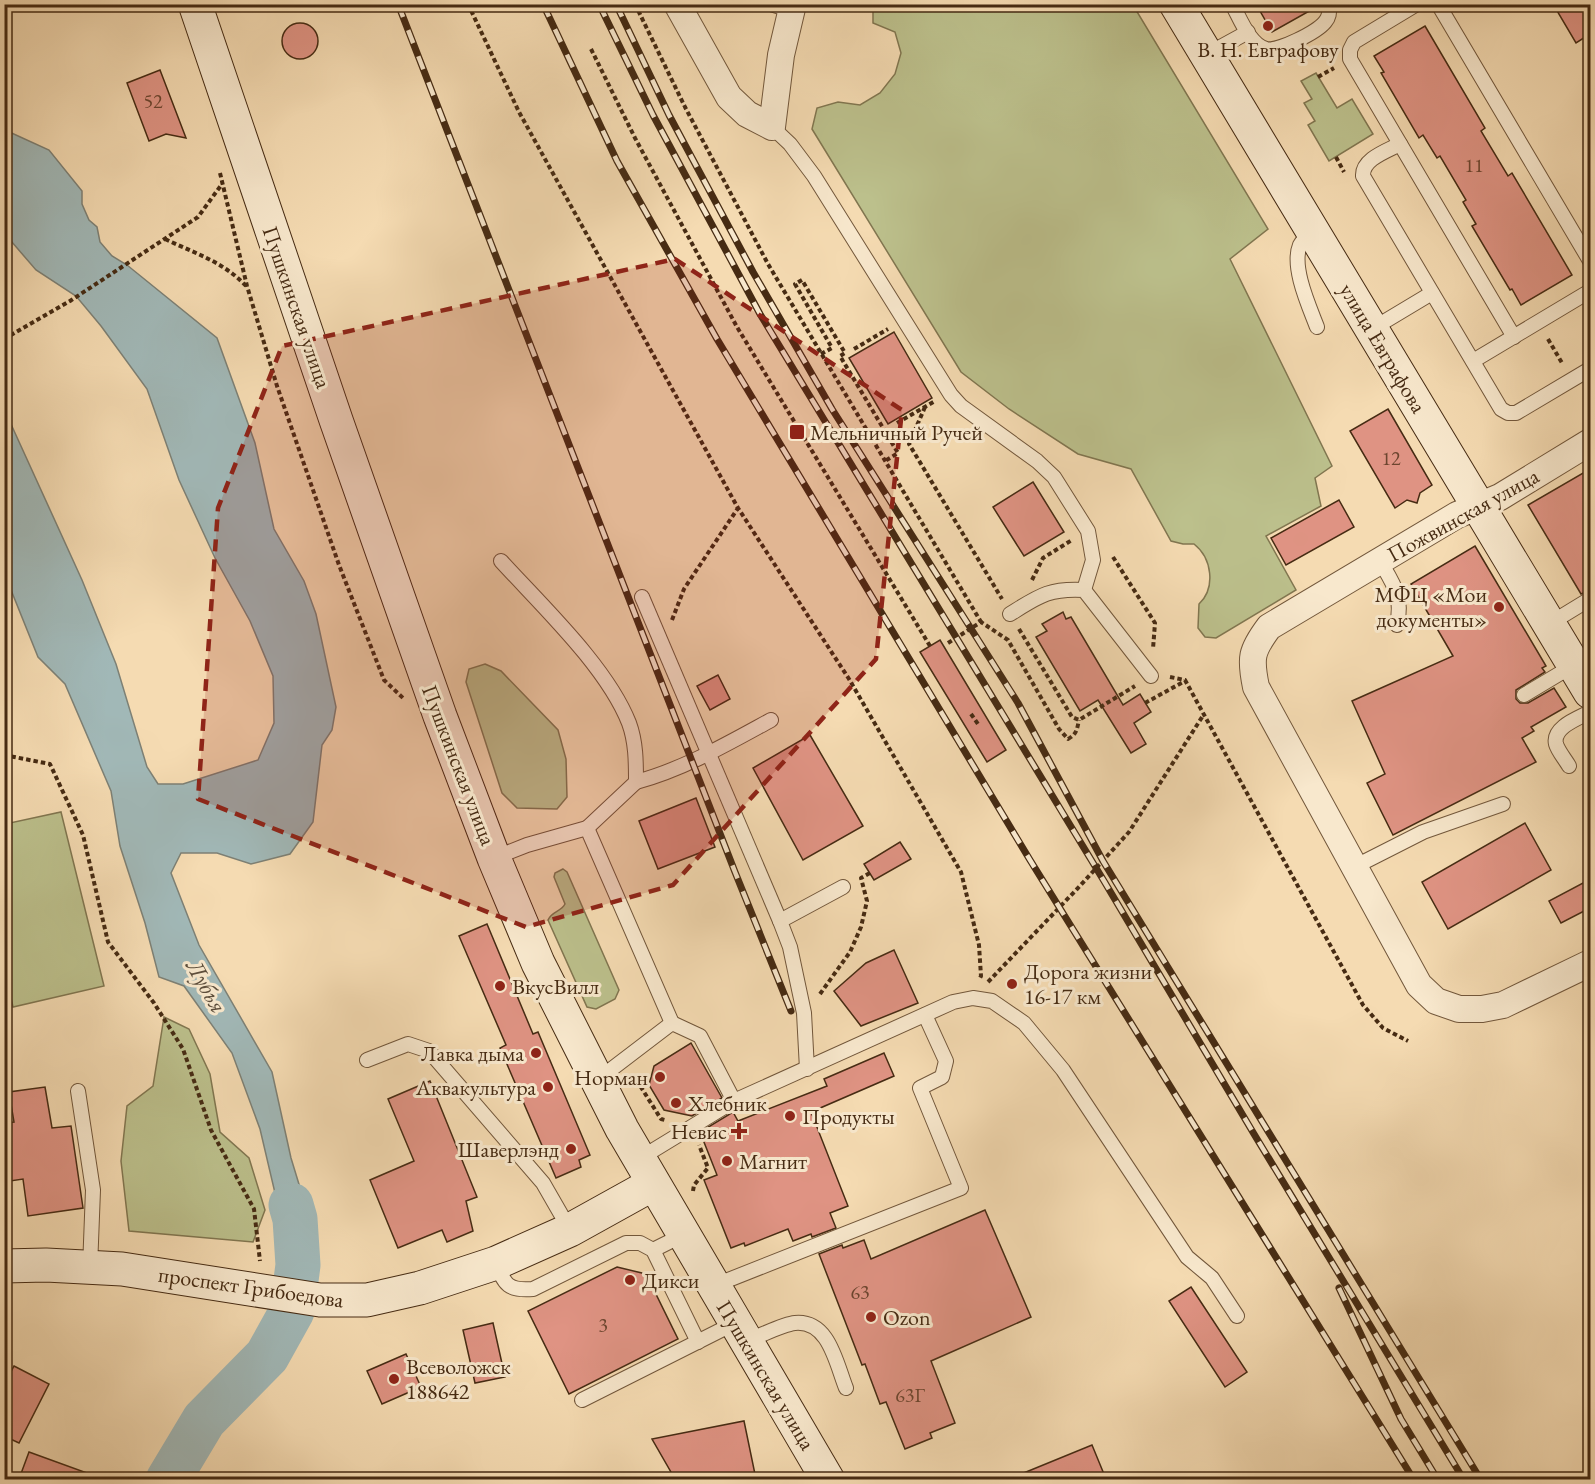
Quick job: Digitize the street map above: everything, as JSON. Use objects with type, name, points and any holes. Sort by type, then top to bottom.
[{"type":"street","points":[[677,4],[729,98],[747,114],[772,127],[785,6]]},
{"type":"street","name":"улица Евграфова","points":[[1176,4],[1582,679]]},
{"type":"street","name":"Пушкинская улица","points":[[202,7],[328,398],[440,716],[494,858],[538,963],[596,1081],[646,1172],[828,1479]]},
{"type":"street","name":"Пожвинская улица","points":[[1354,867],[1256,687],[1251,667],[1256,645],[1269,627],[1457,515],[1500,497],[1590,442]]},
{"type":"street","points":[[1354,867],[1419,986],[1436,1001],[1459,1009],[1482,1009],[1503,1005],[1590,963]]},
{"type":"street","name":"проспект Грибоедова","points":[[4,1266],[122,1269],[259,1281],[320,1300],[344,1301],[389,1296],[496,1263],[570,1230],[646,1172]]},
{"type":"lane","points":[[1232,4],[1253,41],[1266,49],[1282,48],[1323,24],[1330,15],[1329,4]]},
{"type":"lane","points":[[1417,4],[1354,42],[1350,50],[1350,59],[1514,337]]},
{"type":"lane","points":[[1438,4],[1590,261]]},
{"type":"lane","points":[[1206,55],[1248,32]]},
{"type":"lane","points":[[772,127],[790,144],[814,177],[950,393],[961,406],[1037,461],[1054,477],[1088,531],[1093,560],[1084,590]]},
{"type":"lane","points":[[1400,144],[1366,164],[1363,176],[1501,409],[1508,413],[1516,413],[1590,369]]},
{"type":"lane","points":[[1312,231],[1301,243],[1298,252],[1302,286],[1317,327]]},
{"type":"lane","points":[[1473,361],[1590,291]]},
{"type":"lane","points":[[1371,329],[1432,293]]},
{"type":"lane","points":[[501,561],[581,649],[612,691],[629,723],[636,753],[636,782]]},
{"type":"lane","points":[[1380,561],[1394,584],[1401,607],[1396,625]]},
{"type":"lane","points":[[1007,608],[1044,593],[1065,589],[1084,590],[1151,676]]},
{"type":"lane","points":[[642,597],[710,753],[790,947],[804,1013],[807,1069]]},
{"type":"lane","points":[[1549,624],[1590,599]]},
{"type":"lane","points":[[1524,695],[1582,679]]},
{"type":"lane","points":[[1569,766],[1556,743],[1557,735],[1562,728],[1590,711]]},
{"type":"lane","points":[[494,858],[586,828],[636,782],[655,777],[710,753],[771,720]]},
{"type":"lane","points":[[1354,867],[1423,832],[1503,804]]},
{"type":"lane","points":[[586,828],[672,1023],[700,1036],[734,1101]]},
{"type":"lane","points":[[780,921],[843,887]]},
{"type":"lane","points":[[646,1172],[692,1127],[734,1101],[953,1002],[973,998],[992,1001],[1024,1023],[1063,1070],[1187,1257],[1212,1278],[1237,1316]]},
{"type":"lane","points":[[713,1286],[961,1188],[920,1088],[942,1077],[945,1060],[925,1015]]},
{"type":"lane","points":[[596,1081],[672,1023]]},
{"type":"lane","points":[[367,1060],[408,1044],[429,1051],[543,1184],[570,1230]]},
{"type":"lane","points":[[78,1091],[93,1190],[90,1268]]},
{"type":"lane","points":[[653,1250],[683,1235]]},
{"type":"lane","points":[[496,1263],[504,1282],[517,1290],[533,1289],[626,1243],[640,1243],[653,1250],[698,1342]]},
{"type":"lane","points":[[582,1400],[698,1342],[794,1323],[812,1325],[825,1336],[846,1388]]},
{"type":"path","points":[[468,4],[519,112],[738,508],[849,679],[961,872],[979,945],[981,976],[973,998]]},
{"type":"path","points":[[635,4],[685,108],[768,264],[981,622],[1008,640],[1059,729],[1068,739],[1074,736],[1079,720]]},
{"type":"path","points":[[591,49],[635,138],[737,327],[930,646]]},
{"type":"path","points":[[220,173],[247,286],[277,386],[339,565],[384,680],[417,712],[440,716]]},
{"type":"path","points":[[4,339],[70,301],[198,217],[222,184]]},
{"type":"path","points":[[165,238],[235,273],[247,286]]},
{"type":"path","points":[[821,354],[832,348],[795,284],[802,280],[845,353],[840,356],[898,453],[885,461]]},
{"type":"path","points":[[854,349],[904,320]]},
{"type":"path","points":[[1538,322],[1572,380]]},
{"type":"path","points":[[897,423],[950,393]]},
{"type":"path","points":[[866,399],[871,396]]},
{"type":"path","points":[[661,641],[684,589],[738,508]]},
{"type":"path","points":[[1028,586],[1043,558],[1088,531],[1108,550],[1155,623],[1151,676]]},
{"type":"path","points":[[1007,608],[1011,597]]},
{"type":"path","points":[[948,643],[981,622]]},
{"type":"path","points":[[1145,703],[1185,680],[1363,1005],[1383,1028],[1408,1041]]},
{"type":"path","points":[[971,714],[978,724]]},
{"type":"path","points":[[973,998],[1129,832],[1204,714]]},
{"type":"path","points":[[4,755],[50,764],[83,835],[108,942],[154,1003],[183,1049],[211,1130],[254,1209],[259,1281]]},
{"type":"path","points":[[804,1013],[850,952],[861,927],[867,901],[861,878],[870,873]]},
{"type":"path","points":[[692,1127],[708,1168]]},
{"type":"path","points":[[692,1193],[694,1185],[713,1165]]},
{"type":"highlighted area","points":[[675,259],[902,410],[876,659],[673,885],[526,927],[198,799],[218,508],[282,346]]},
{"type":"green space","points":[[873,5],[1133,5],[1268,229],[1230,259],[1332,466],[1315,478],[1321,506],[1266,536],[1296,590],[1216,638],[1205,637],[1198,628],[1199,604],[1210,582],[1205,557],[1194,544],[1171,541],[1131,469],[1078,454],[1009,409],[961,372],[812,129],[817,108],[838,102],[860,105],[880,93],[895,74],[901,53],[895,32],[873,23]]},
{"type":"green space","points":[[1316,73],[1337,108],[1352,99],[1373,134],[1329,161],[1308,125],[1315,121],[1304,103],[1312,99],[1301,81]]},
{"type":"green space","points":[[485,664],[501,671],[558,730],[566,759],[567,797],[557,809],[517,808],[502,793],[466,682],[469,669]]},
{"type":"green space","points":[[61,812],[104,986],[13,1007],[5,972],[5,824]]},
{"type":"green space","points":[[563,869],[567,872],[619,990],[615,999],[596,1009],[587,1007],[548,920],[565,904],[554,877],[555,873]]},
{"type":"green space","points":[[164,1017],[189,1029],[210,1074],[220,1132],[249,1158],[265,1210],[253,1242],[129,1231],[121,1161],[127,1106],[153,1086]]},
{"type":"water","points":[[5,130],[49,150],[82,191],[82,204],[89,220],[97,227],[100,242],[112,256],[127,265],[217,338],[255,443],[274,529],[304,581],[316,614],[336,707],[332,730],[322,745],[313,822],[290,854],[251,864],[217,853],[181,853],[171,873],[199,945],[272,1072],[291,1158],[312,1227],[318,1268],[278,1262],[279,1210],[260,1129],[232,1053],[184,986],[159,977],[145,923],[120,846],[111,791],[65,684],[38,657],[5,575],[5,411],[82,580],[116,664],[147,767],[158,784],[183,784],[258,760],[274,723],[273,676],[250,621],[215,558],[179,480],[147,389],[76,296],[36,270],[5,234]]},
{"type":"building","points":[[1256,4],[1320,4],[1320,5],[1272,32]]},
{"type":"building","points":[[1553,4],[1583,4],[1590,17],[1590,34],[1576,43]]},
{"type":"building","points":[[300,23],[312,29],[318,41],[312,53],[300,59],[288,53],[282,41],[288,29]]},
{"type":"building","points":[[1425,26],[1485,128],[1481,131],[1508,176],[1512,173],[1572,275],[1521,305],[1472,226],[1476,224],[1463,202],[1466,200],[1440,156],[1437,158],[1423,135],[1419,138],[1381,73],[1384,72],[1374,56]]},
{"type":"building","points":[[160,70],[186,138],[166,134],[149,141],[127,83]]},
{"type":"building","points":[[894,332],[932,398],[888,424],[849,358]]},
{"type":"building","points":[[1388,409],[1432,485],[1420,493],[1417,503],[1407,500],[1395,508],[1350,431]]},
{"type":"building","points":[[1590,469],[1590,590],[1581,594],[1528,505]]},
{"type":"building","points":[[1033,482],[1064,532],[1024,556],[993,507]]},
{"type":"building","points":[[1339,500],[1354,527],[1286,565],[1271,538]]},
{"type":"building","points":[[1475,546],[1546,666],[1542,668],[1545,672],[1516,690],[1516,699],[1520,703],[1528,703],[1554,688],[1566,707],[1531,727],[1534,731],[1522,738],[1536,762],[1393,835],[1367,783],[1385,774],[1352,701],[1453,656],[1411,584]]},
{"type":"building","points":[[1063,612],[1066,619],[1071,617],[1123,705],[1140,694],[1151,712],[1134,723],[1146,744],[1131,753],[1098,700],[1080,711],[1036,637],[1047,631],[1042,624]]},
{"type":"building","points":[[940,640],[1006,750],[987,762],[920,652]]},
{"type":"building","points":[[718,675],[730,699],[710,710],[697,686]]},
{"type":"building","points":[[810,735],[863,826],[803,860],[753,768]]},
{"type":"building","points":[[696,798],[715,847],[658,869],[639,821]]},
{"type":"building","points":[[1525,823],[1551,870],[1448,929],[1422,882]]},
{"type":"building","points":[[900,842],[911,859],[874,880],[864,864]]},
{"type":"building","points":[[1583,883],[1590,898],[1590,908],[1561,923],[1549,901]]},
{"type":"building","points":[[487,924],[533,1034],[538,1032],[590,1155],[579,1160],[581,1167],[556,1178],[500,1048],[506,1045],[459,936]]},
{"type":"building","points":[[894,950],[918,1003],[861,1026],[834,991],[866,963]]},
{"type":"building","points":[[691,1043],[722,1098],[692,1116],[664,1110],[649,1085],[654,1066]]},
{"type":"building","points":[[884,1053],[894,1076],[811,1112],[848,1206],[830,1213],[836,1228],[793,1241],[788,1229],[745,1246],[744,1243],[731,1248],[704,1180],[717,1175],[700,1132],[733,1112],[738,1121],[827,1086],[824,1079]]},
{"type":"building","points":[[430,1081],[477,1197],[466,1201],[473,1231],[447,1242],[442,1230],[398,1248],[370,1180],[414,1161],[388,1099]]},
{"type":"building","points":[[45,1087],[52,1128],[71,1126],[83,1208],[28,1216],[23,1179],[10,1181],[4,1151],[4,1123],[14,1122],[9,1092]]},
{"type":"building","points":[[985,1210],[1031,1317],[931,1361],[955,1423],[930,1433],[932,1438],[905,1449],[886,1402],[880,1404],[865,1364],[862,1365],[819,1254],[864,1240],[871,1259]]},
{"type":"building","points":[[617,1267],[646,1274],[678,1339],[569,1394],[528,1311]]},
{"type":"building","points":[[1191,1287],[1247,1372],[1225,1387],[1169,1301]]},
{"type":"building","points":[[493,1323],[505,1377],[475,1383],[463,1330]]},
{"type":"building","name":"Всеволожск 188642","points":[[406,1354],[421,1387],[382,1404],[367,1371]]},
{"type":"building","points":[[14,1366],[49,1384],[19,1443],[4,1436],[4,1385]]},
{"type":"building","points":[[744,1421],[756,1479],[675,1479],[652,1439]]},
{"type":"building","points":[[1092,1445],[1106,1479],[1009,1479]]},
{"type":"building","points":[[29,1452],[98,1477],[98,1479],[19,1479]]},
{"type":"waterway","name":"Лубья","points":[[168,1480],[204,1420],[267,1356],[292,1311],[298,1265],[295,1219],[291,1205]]},
{"type":"railway","points":[[398,4],[791,1011]]},
{"type":"railway","points":[[543,4],[617,161],[717,339],[1030,860],[1414,1480]]},
{"type":"railway","points":[[599,4],[653,115],[760,314],[1464,1480]]},
{"type":"railway","points":[[616,4],[669,115],[753,272],[832,409],[1018,703],[1103,861],[1481,1480]]},
{"type":"railway","points":[[1339,1288],[1401,1419],[1438,1480]]},
{"type":"place","name":"В. Н. Евграфову","points":[[1268,26]]},
{"type":"place","name":"Мельничный Ручей","points":[[797,432]]},
{"type":"place","name":"МФЦ «Мои документы»","points":[[1499,607]]},
{"type":"place","name":"Дорога жизни 16-17 км","points":[[1012,984]]},
{"type":"place","name":"ВкусВилл","points":[[500,986]]},
{"type":"place","name":"Лавка дыма","points":[[536,1053]]},
{"type":"place","name":"Норман","points":[[660,1077]]},
{"type":"place","name":"Аквакультура","points":[[548,1087]]},
{"type":"place","name":"Хлебник","points":[[676,1103]]},
{"type":"place","name":"Продукты","points":[[790,1116]]},
{"type":"place","name":"Невис","points":[[739,1131]]},
{"type":"place","name":"Шаверлэнд","points":[[571,1149]]},
{"type":"place","name":"Магнит","points":[[727,1161]]},
{"type":"place","name":"Дикси","points":[[630,1280]]},
{"type":"place","name":"Ozon","points":[[871,1317]]},
{"type":"place","name":"Всеволожск 188642","points":[[394,1379]]}]
